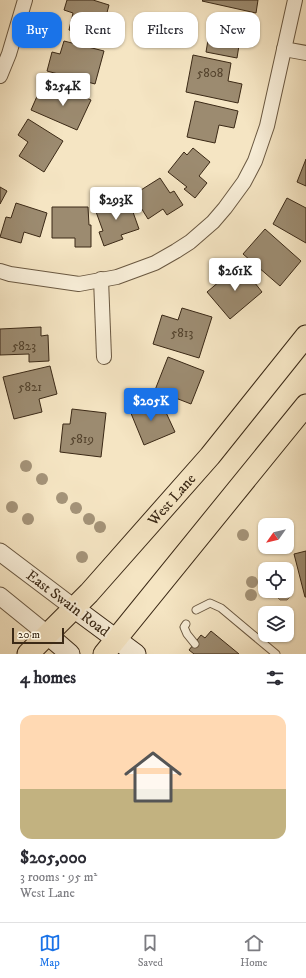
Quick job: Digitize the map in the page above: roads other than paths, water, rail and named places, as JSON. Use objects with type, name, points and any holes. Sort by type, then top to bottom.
[{"type":"main road","name":"West Lane","points":[[28,654],[89,593],[210,456],[306,336]]},
{"type":"main road","points":[[110,647],[306,405]]},
{"type":"main road","name":"East Swain Road","points":[[74,608],[110,647],[136,654]]},
{"type":"main road","points":[[48,635],[70,654]]},
{"type":"street","points":[[0,76],[9,54],[25,0]]},
{"type":"street","points":[[0,271],[10,274],[79,284],[101,280],[125,274],[176,251],[190,242],[207,227],[225,208],[244,182],[255,161],[267,126],[295,0]]},
{"type":"street","points":[[284,49],[306,53]]},
{"type":"street","points":[[101,280],[104,357]]},
{"type":"street","name":"East Swain Road","points":[[0,552],[74,608]]},
{"type":"street","points":[[0,596],[48,635]]},
{"type":"lane","points":[[196,610],[210,603],[221,608],[276,654]]},
{"type":"lane","points":[[186,624],[184,627],[186,634],[194,644]]}]
